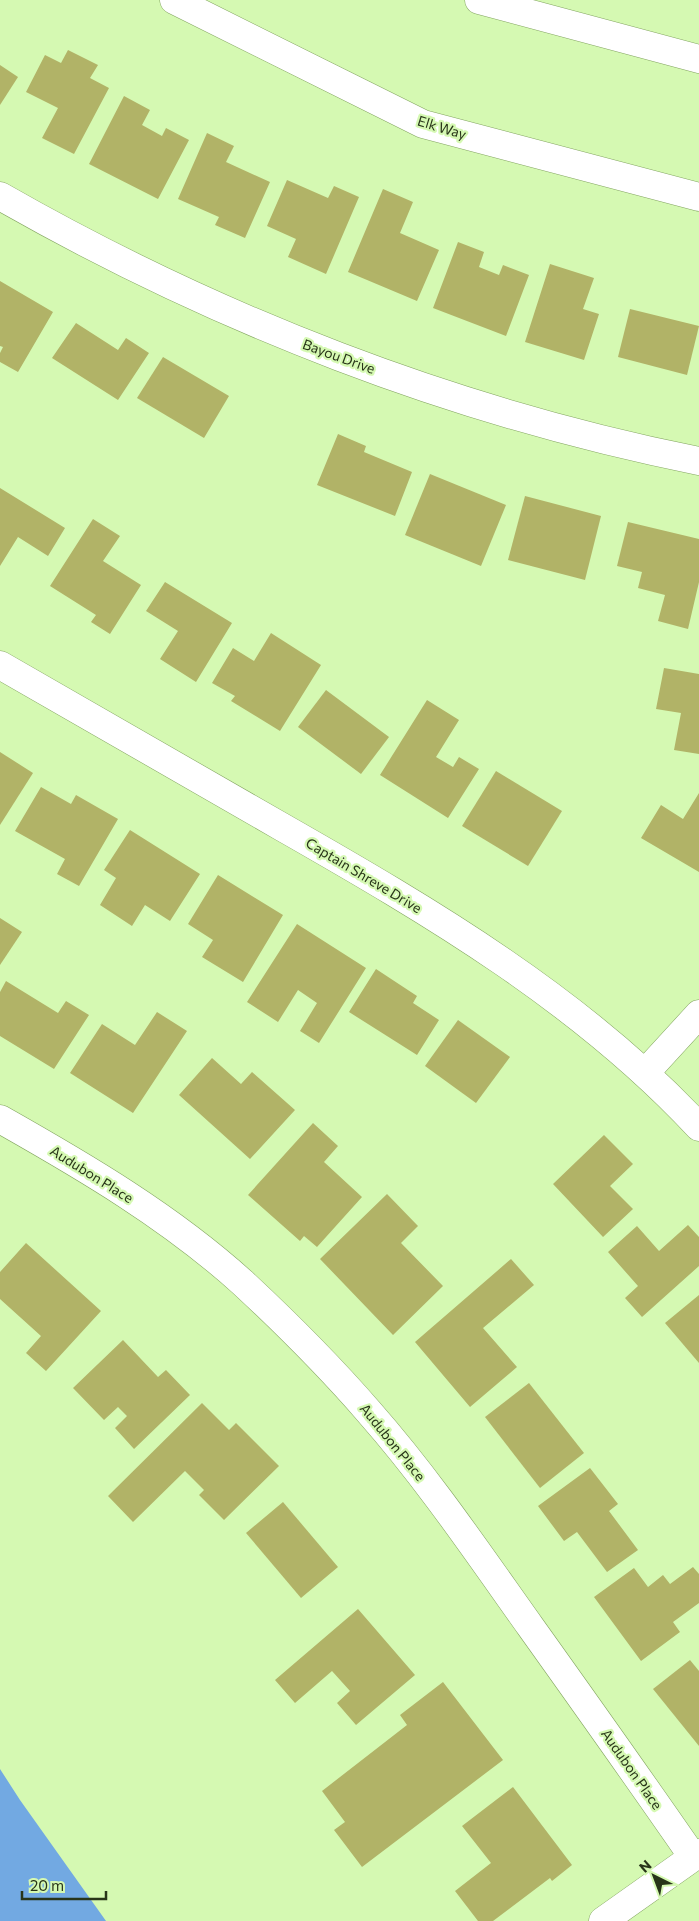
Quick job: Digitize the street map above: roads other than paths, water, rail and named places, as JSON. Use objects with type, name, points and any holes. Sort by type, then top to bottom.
[{"type":"street","name":"Elk Way","points":[[174,0],[423,124],[699,197]]},
{"type":"street","points":[[479,0],[699,59]]},
{"type":"street","name":"Bayou Drive","points":[[0,196],[50,224],[198,297],[336,356],[496,410],[649,451],[699,461]]},
{"type":"street","name":"Captain Shreve Drive","points":[[0,665],[366,875],[474,942],[546,993],[618,1049],[699,1127]]},
{"type":"street","points":[[644,1073],[699,1014]]},
{"type":"street","name":"Audubon Place","points":[[0,1119],[82,1167],[153,1212],[187,1237],[242,1282],[328,1367],[370,1412],[434,1492],[637,1776],[696,1855]]},
{"type":"street","points":[[603,1921],[696,1855]]},
{"type":"water","points":[[0,1769],[20,1800],[106,1921],[0,1921]]}]
